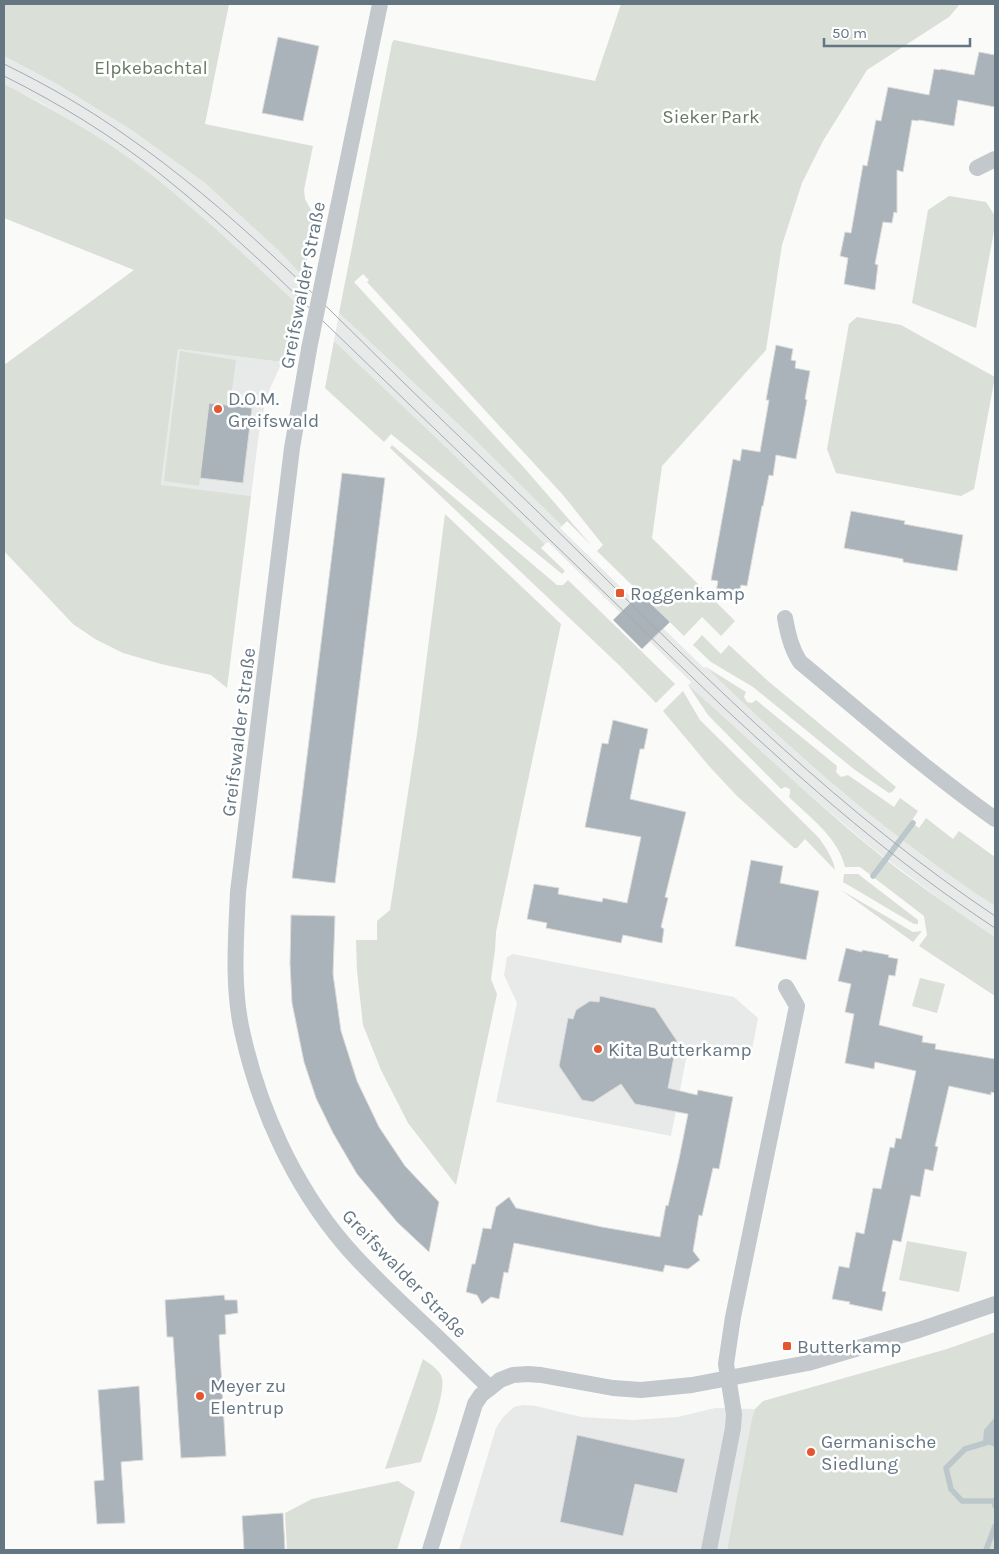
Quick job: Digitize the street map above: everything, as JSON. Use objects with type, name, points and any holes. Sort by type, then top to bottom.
[{"type":"street","name":"Greifswalder Straße","points":[[380,4],[309,349],[292,448],[238,892],[236,984],[242,1030],[270,1122],[286,1155],[322,1214],[344,1244],[391,1293],[490,1388]]},
{"type":"street","points":[[976,168],[995,159]]},
{"type":"street","points":[[785,618],[793,652],[800,662],[972,803],[995,819]]},
{"type":"street","points":[[709,1550],[733,1428],[734,1414],[726,1364],[733,1317],[798,1006],[786,988]]},
{"type":"street","points":[[430,1550],[475,1404],[481,1395],[500,1380],[513,1375],[528,1374],[613,1388],[641,1390],[692,1385],[808,1363],[919,1330],[995,1304]]},
{"type":"shaded area","points":[[4,56],[57,84],[133,131],[205,183],[280,252],[303,277],[298,305],[187,205],[119,151],[43,104],[4,84]]},
{"type":"shaded area","points":[[339,313],[472,437],[562,526],[560,528],[704,668],[706,667],[810,763],[886,827],[923,856],[995,906],[995,937],[949,906],[872,848],[792,780],[688,685],[691,682],[548,542],[545,544],[334,341]]},
{"type":"shaded area","name":"D.O.M. Greifswald","points":[[178,349],[282,362],[268,393],[260,425],[251,496],[161,486]]},
{"type":"shaded area","name":"Kita Butterkamp","points":[[513,954],[734,997],[758,1018],[751,1055],[689,1044],[671,1136],[496,1102],[517,1003],[504,975],[507,957]]},
{"type":"shaded area","points":[[523,1405],[536,1406],[581,1417],[634,1420],[678,1417],[715,1408],[755,1409],[727,1550],[459,1550],[496,1428],[503,1417],[514,1407]]},
{"type":"shaded area","points":[[995,1417],[995,1447],[983,1442],[984,1430]]},
{"type":"green space","name":"Elpkebachtal","points":[[4,4],[229,4],[205,124],[313,146],[304,190],[305,199],[316,219],[303,277],[280,252],[205,183],[133,131],[57,84],[4,56]]},
{"type":"green space","name":"Sieker Park","points":[[621,4],[960,4],[949,17],[867,70],[823,141],[802,183],[782,245],[766,350],[662,466],[652,538],[735,621],[721,636],[702,617],[684,636],[597,551],[603,545],[563,495],[367,282],[369,280],[363,274],[354,282],[527,471],[591,545],[567,521],[562,526],[472,437],[339,313],[394,40],[595,81]]},
{"type":"green space","points":[[4,84],[77,124],[119,151],[166,186],[298,305],[284,365],[282,362],[178,349],[161,485],[251,496],[227,688],[211,675],[123,653],[95,639],[73,624],[4,551],[4,365],[134,270],[4,218]]},
{"type":"green space","points":[[949,196],[986,202],[995,216],[995,226],[976,328],[912,303],[928,210]]},
{"type":"green space","points":[[857,317],[901,325],[995,377],[974,489],[961,496],[836,473],[827,449],[849,324]]},
{"type":"green space","points":[[334,341],[545,544],[541,548],[565,571],[562,574],[391,434],[384,442],[325,388]]},
{"type":"green space","points":[[180,351],[236,360],[230,405],[209,403],[199,486],[164,481]]},
{"type":"green space","points":[[392,445],[557,585],[563,585],[568,580],[675,684],[656,703],[620,666],[390,448]]},
{"type":"green space","points":[[445,514],[561,624],[496,932],[491,979],[497,994],[456,1185],[408,1123],[381,1070],[363,1025],[357,971],[356,940],[377,940],[377,921],[390,910],[417,734]]},
{"type":"green space","points":[[702,635],[721,654],[729,645],[768,681],[896,787],[892,792],[889,793],[855,770],[753,687],[711,662],[693,645]]},
{"type":"green space","points":[[706,667],[746,692],[744,697],[747,702],[752,703],[756,700],[837,766],[836,772],[841,777],[848,775],[894,807],[900,798],[918,811],[911,822],[919,828],[926,818],[953,839],[959,831],[995,857],[995,906],[918,852],[845,794]]},
{"type":"green space","points":[[688,685],[801,788],[871,848],[932,894],[995,937],[995,996],[919,946],[927,935],[924,916],[860,867],[845,867],[836,846],[822,828],[789,797],[790,789],[785,787],[781,789],[708,715]]},
{"type":"green space","points":[[683,691],[700,720],[819,838],[831,857],[835,870],[805,839],[797,848],[794,848],[736,795],[709,766],[663,711]]},
{"type":"green space","points":[[844,874],[858,874],[918,920],[918,924],[914,924],[843,882]]},
{"type":"green space","points":[[841,890],[913,932],[922,931],[913,942]]},
{"type":"green space","points":[[920,978],[945,984],[937,1013],[912,1006]]},
{"type":"green space","points":[[907,1241],[967,1252],[959,1292],[899,1280]]},
{"type":"green space","points":[[995,1332],[995,1550],[727,1550],[752,1419],[755,1409],[763,1401],[947,1349]]},
{"type":"green space","points":[[423,1359],[439,1372],[442,1378],[442,1385],[438,1407],[421,1462],[385,1469]]},
{"type":"green space","points":[[398,1481],[415,1492],[397,1550],[287,1550],[285,1513],[312,1499]]},
{"type":"building","points":[[278,37],[319,46],[303,121],[262,113]]},
{"type":"building","points":[[979,52],[995,55],[995,107],[958,100],[954,126],[912,120],[903,172],[897,170],[897,213],[894,212],[892,223],[883,222],[875,264],[878,265],[875,290],[844,284],[848,258],[840,256],[845,232],[851,233],[863,165],[867,166],[876,120],[881,121],[888,87],[929,95],[934,69],[974,75]]},
{"type":"building","points":[[776,345],[793,349],[791,360],[796,361],[795,368],[810,371],[805,399],[807,400],[796,459],[776,455],[773,476],[769,475],[762,506],[747,586],[741,585],[738,596],[716,592],[718,581],[711,580],[733,459],[740,461],[742,449],[760,452],[769,400],[766,400]]},
{"type":"building","points":[[209,403],[252,408],[243,483],[200,478]]},
{"type":"building","points":[[342,473],[385,478],[335,883],[292,878]]},
{"type":"building","points":[[851,511],[905,521],[904,524],[963,535],[957,571],[903,562],[903,559],[844,548]]},
{"type":"building","points":[[640,593],[670,622],[642,649],[613,620]]},
{"type":"building","points":[[613,720],[648,729],[644,749],[640,749],[630,799],[686,812],[665,897],[668,898],[661,927],[664,929],[662,943],[623,935],[621,943],[546,928],[547,923],[527,919],[534,884],[559,888],[558,894],[602,902],[603,898],[627,903],[641,837],[585,827],[602,743],[608,744]]},
{"type":"building","points":[[751,860],[783,866],[780,883],[819,891],[806,960],[735,946]]},
{"type":"building","points":[[291,915],[335,916],[333,974],[341,1031],[357,1081],[379,1127],[405,1166],[439,1202],[429,1252],[397,1222],[357,1174],[333,1133],[316,1098],[304,1062],[292,1003],[290,963]]},
{"type":"building","points":[[846,948],[889,955],[888,957],[898,959],[895,976],[889,975],[879,1025],[923,1036],[922,1042],[936,1044],[935,1049],[995,1059],[995,1093],[991,1092],[991,1095],[949,1086],[935,1146],[938,1147],[933,1171],[925,1169],[920,1197],[911,1195],[901,1242],[893,1240],[882,1291],[886,1292],[882,1311],[832,1299],[839,1266],[849,1268],[856,1232],[864,1234],[873,1188],[881,1189],[890,1147],[894,1148],[896,1138],[901,1139],[916,1071],[875,1062],[874,1069],[845,1063],[854,1014],[845,1012],[851,984],[838,981]]},
{"type":"building","points":[[600,996],[655,1008],[677,1041],[668,1088],[697,1095],[698,1090],[733,1097],[719,1169],[713,1168],[702,1216],[699,1215],[693,1251],[700,1260],[688,1269],[665,1265],[663,1272],[514,1243],[508,1273],[504,1272],[499,1299],[491,1297],[482,1304],[477,1295],[466,1292],[472,1264],[475,1264],[483,1228],[491,1229],[496,1207],[509,1197],[516,1208],[602,1227],[660,1237],[688,1114],[635,1104],[621,1084],[593,1102],[582,1100],[559,1066],[568,1018],[573,1019],[576,1010],[590,1001],[599,1002]]},
{"type":"building","name":"Meyer zu Elentrup","points":[[224,1295],[225,1300],[237,1300],[238,1313],[225,1315],[226,1334],[219,1335],[226,1456],[181,1458],[173,1337],[167,1337],[165,1300]]},
{"type":"building","points":[[139,1386],[143,1460],[121,1462],[125,1523],[97,1524],[94,1481],[104,1480],[98,1390]]},
{"type":"building","points":[[577,1435],[685,1459],[677,1493],[635,1484],[623,1536],[560,1522]]},
{"type":"building","points":[[283,1513],[285,1550],[244,1550],[242,1516]]},
{"type":"waterway","points":[[873,876],[913,823]]},
{"type":"waterway","points":[[995,1440],[965,1449],[946,1468],[951,1489],[962,1501],[994,1501],[995,1506]]},
{"type":"waterway","points":[[986,1550],[995,1526]]},
{"type":"tram line","points":[[4,64],[68,98],[113,127],[165,164],[236,223],[305,286],[681,653],[781,747],[885,835],[939,877],[995,916]]},
{"type":"tram line","points":[[4,76],[44,97],[103,133],[141,159],[201,208],[268,268],[754,735],[820,794],[888,850],[958,903],[995,928]]},
{"type":"place","name":"D.O.M. Greifswald","points":[[218,409]]},
{"type":"place","name":"Roggenkamp","points":[[620,593]]},
{"type":"place","name":"Kita Butterkamp","points":[[598,1049]]},
{"type":"place","name":"Butterkamp","points":[[787,1346]]},
{"type":"place","name":"Meyer zu Elentrup","points":[[200,1396]]},
{"type":"place","name":"Germanische Siedlung","points":[[811,1452]]}]
